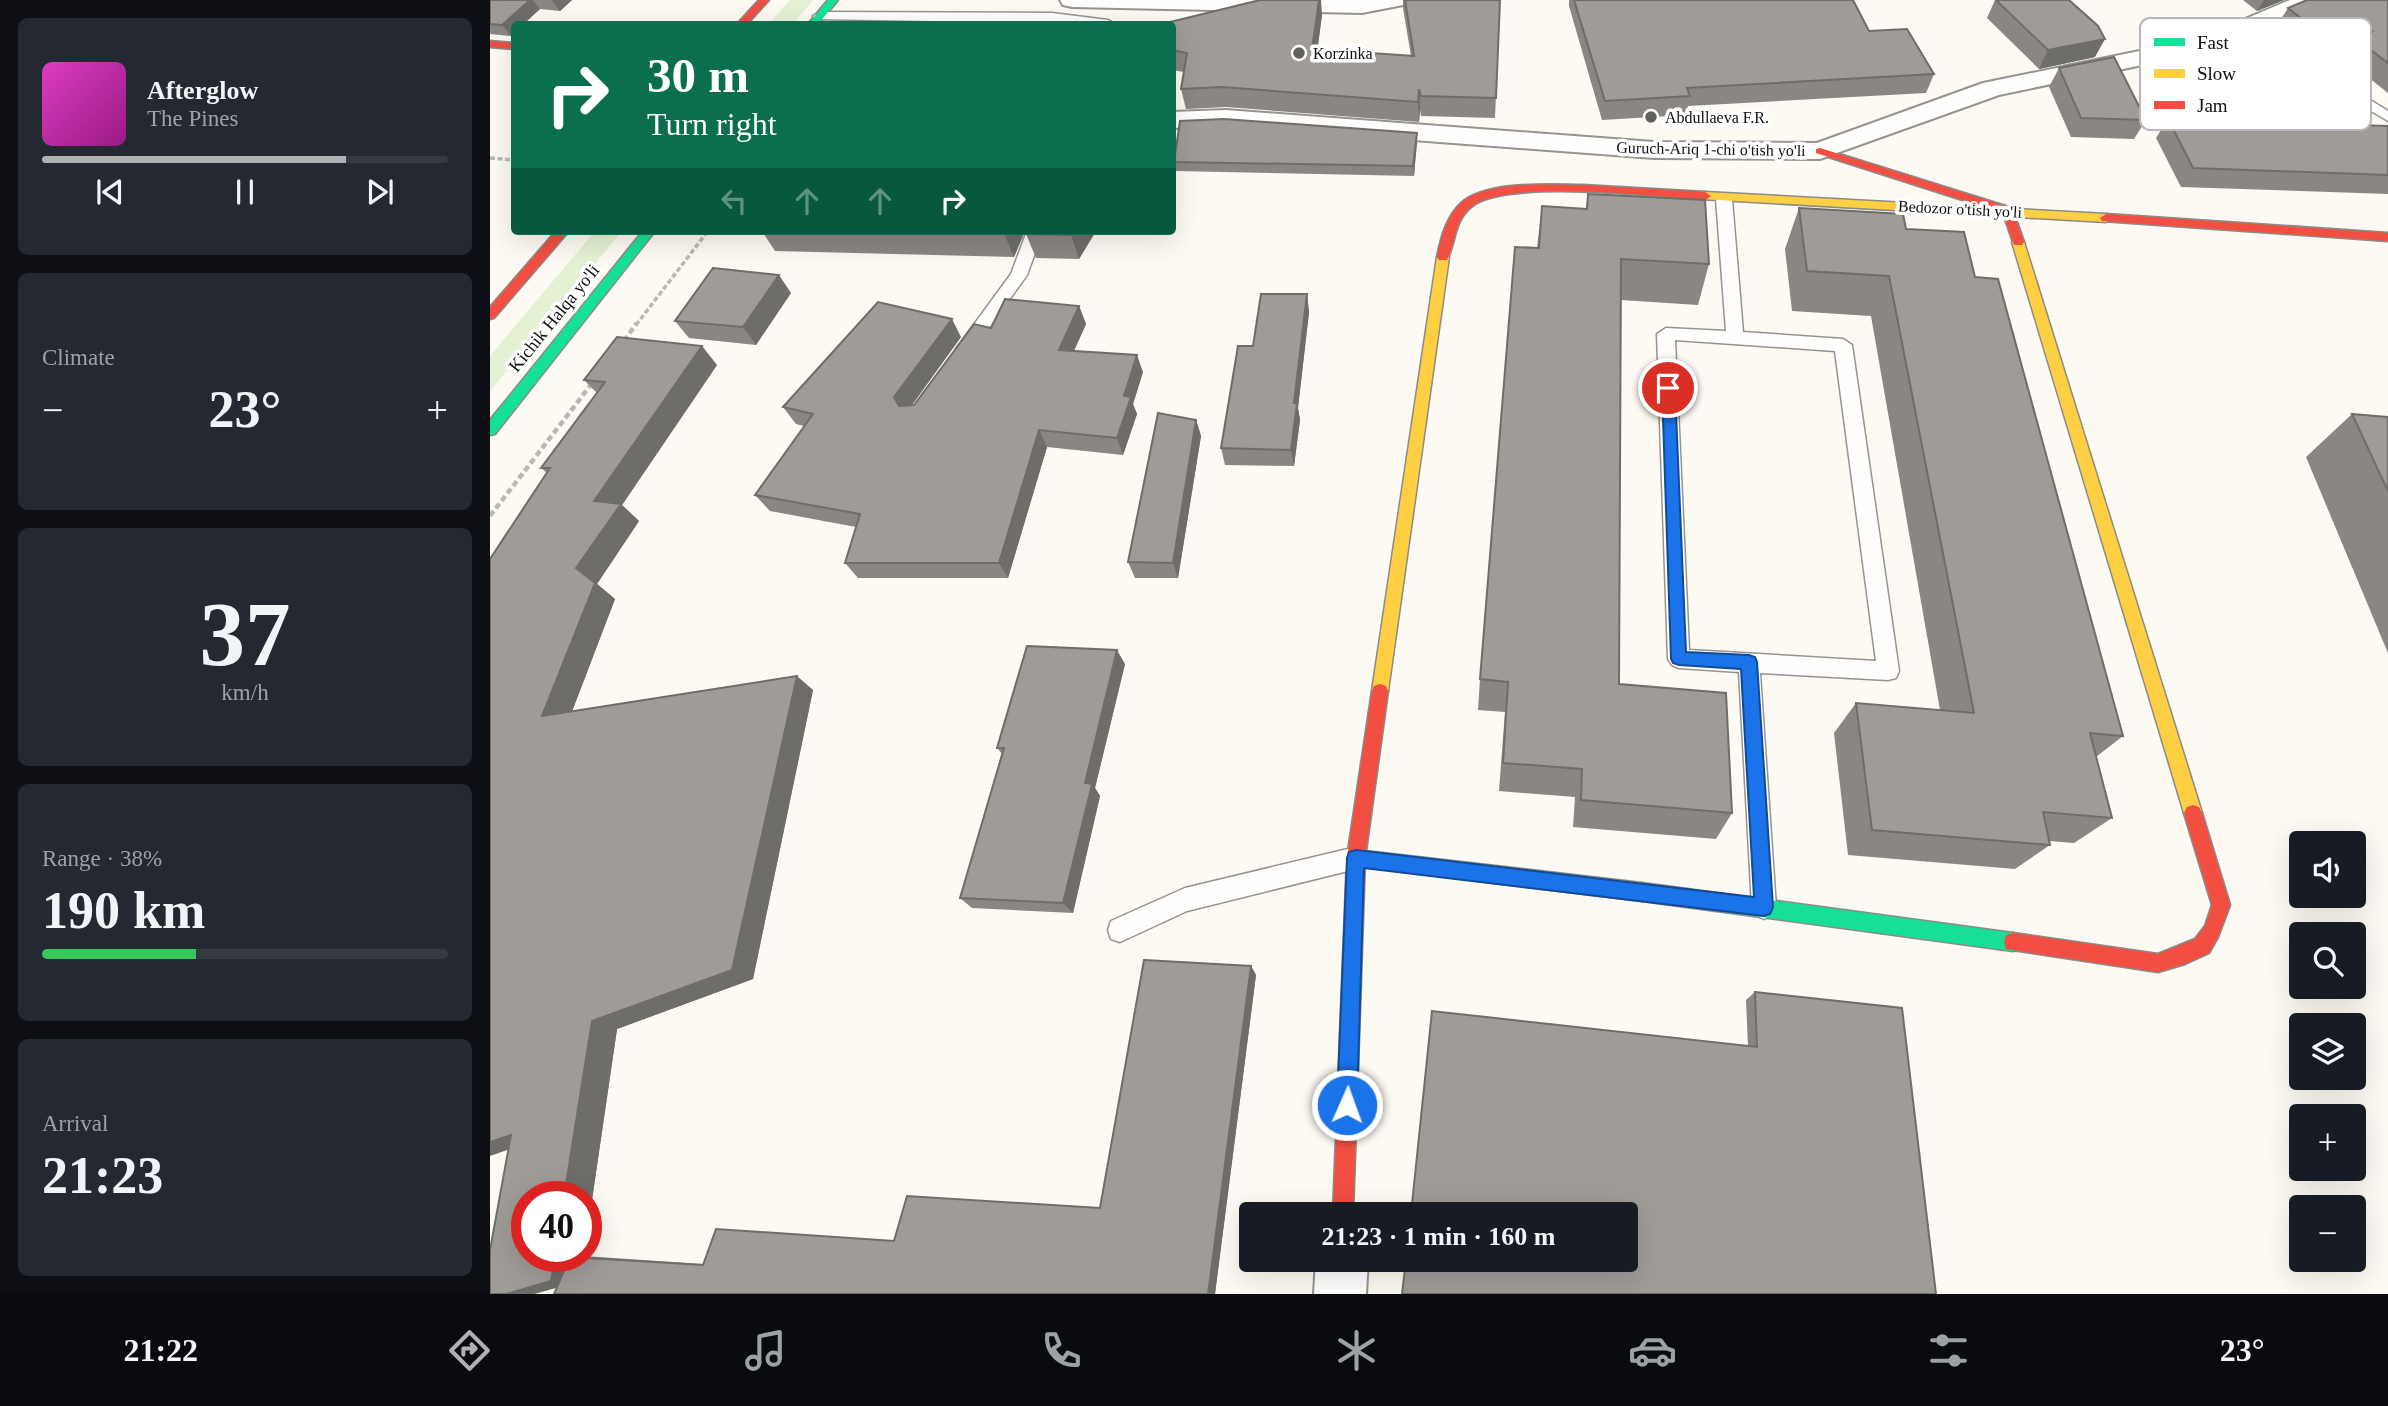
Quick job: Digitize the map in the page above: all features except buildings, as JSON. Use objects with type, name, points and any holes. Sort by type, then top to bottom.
[{"type":"main road","points":[[745,21],[764,0]]},
{"type":"main road","points":[[817,20],[833,0]]},
{"type":"main road","points":[[490,44],[511,46]]},
{"type":"main road","points":[[1356,858],[1764,907],[2158,963],[2192,955],[2212,936],[2221,905],[2008,211],[1820,152]]},
{"type":"main road","name":"Bedozor o'tish yo'li","points":[[1343,1202],[1356,858],[1449,228],[1466,203],[1481,195],[1531,188],[2008,211],[2388,237]]},
{"type":"main road","points":[[490,315],[560,235]]},
{"type":"main road","name":"Kichik Halqa yo'li","points":[[490,430],[646,235]]},
{"type":"street","points":[[1072,0],[1362,6],[1394,0]]},
{"type":"street","name":"Guruch-Ariq 1-chi o'tish yo'li","points":[[2268,18],[2311,0]]},
{"type":"street","name":"Guruch-Ariq 1-chi o'tish yo'li","points":[[1176,120],[1226,118],[1654,150],[1820,152],[1992,89],[2140,58]]},
{"type":"street","points":[[1340,1294],[1341,1272]]},
{"type":"lane","points":[[817,20],[1052,17],[1084,21]]},
{"type":"lane","points":[[2371,106],[2388,117]]},
{"type":"lane","points":[[1724,199],[1735,337]]},
{"type":"lane","points":[[956,362],[1019,275],[1034,235]]},
{"type":"lane","points":[[1666,334],[1735,337],[1843,345],[1888,671],[1679,659],[1666,334]]},
{"type":"lane","points":[[1749,662],[1764,907]]},
{"type":"lane","points":[[1120,930],[1185,900],[1356,858]]},
{"type":"path","points":[[490,158],[511,159]]},
{"type":"path","points":[[616,352],[706,235]]},
{"type":"path","points":[[490,516],[599,374]]},
{"type":"green space","points":[[790,0],[813,0],[796,21],[772,21]]},
{"type":"green space","points":[[592,235],[619,235],[490,391],[490,356]]},
{"type":"traffic: fast","points":[[816,21],[833,0]]},
{"type":"traffic: fast","points":[[490,430],[646,235]]},
{"type":"traffic: fast","points":[[1642,892],[2013,942]]},
{"type":"traffic: slow","points":[[1705,196],[2106,218]]},
{"type":"traffic: slow","points":[[2018,242],[2193,813]]},
{"type":"traffic: slow","points":[[1380,691],[1443,257]]},
{"type":"traffic: slow","points":[[1356,858],[1642,892]]},
{"type":"traffic: jam","points":[[745,21],[764,0]]},
{"type":"traffic: jam","points":[[490,44],[511,46]]},
{"type":"traffic: jam","points":[[1820,151],[2008,211],[2018,242]]},
{"type":"traffic: jam","points":[[1443,257],[1459,212],[1471,201],[1489,194],[1548,188],[1705,196]]},
{"type":"traffic: jam","points":[[2106,218],[2388,237]]},
{"type":"traffic: jam","points":[[490,315],[560,235]]},
{"type":"traffic: jam","points":[[1343,1202],[1356,858],[1380,691]]},
{"type":"traffic: jam","points":[[2013,942],[2158,963],[2185,955],[2202,946],[2212,931],[2221,905],[2193,813]]},
{"type":"place","name":"Korzinka","points":[[1299,53]]},
{"type":"place","name":"Abdullaeva F.R.","points":[[1651,117]]},
{"type":"route","points":[[1347,1105],[1356,858],[1764,907],[1749,662],[1679,659],[1668,388]]}]
